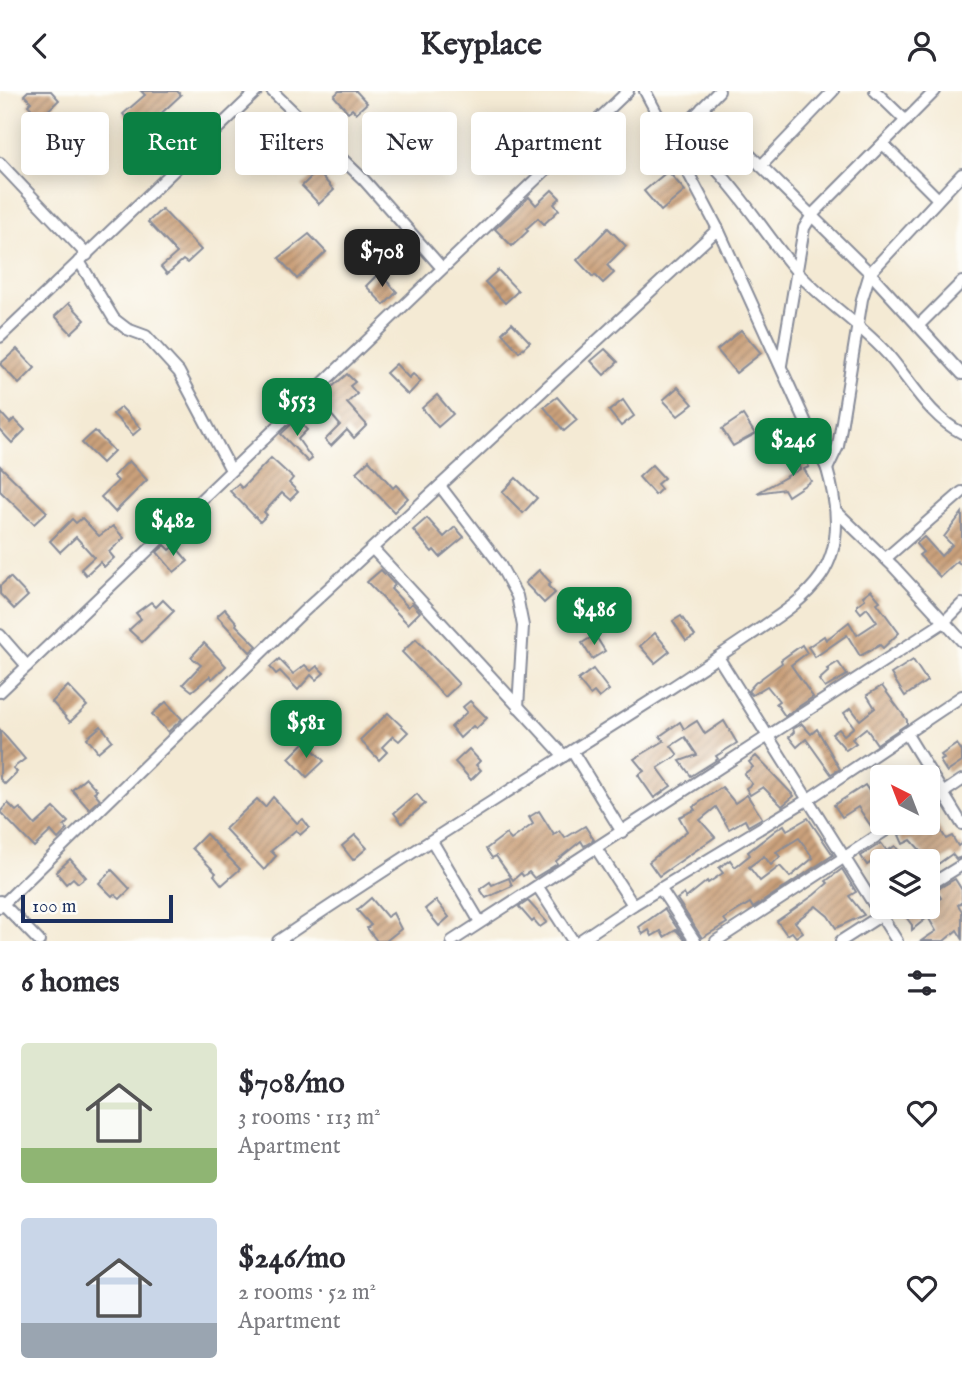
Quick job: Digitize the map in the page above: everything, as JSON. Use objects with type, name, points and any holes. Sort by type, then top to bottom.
[{"type":"street","points":[[0,337],[257,91]]},
{"type":"street","points":[[272,91],[364,180],[442,268]]},
{"type":"street","points":[[0,692],[628,91]]},
{"type":"street","points":[[645,91],[658,112]]},
{"type":"street","points":[[698,112],[719,91]]},
{"type":"street","points":[[761,166],[833,91]]},
{"type":"street","points":[[875,91],[906,121]]},
{"type":"street","points":[[781,365],[804,228],[812,215],[935,91]]},
{"type":"street","points":[[702,108],[870,273],[962,375]]},
{"type":"street","points":[[883,144],[938,199]]},
{"type":"street","points":[[0,163],[83,258],[114,319],[127,329],[146,337],[179,372],[232,470]]},
{"type":"street","points":[[827,469],[838,446],[862,299],[870,273],[962,174]]},
{"type":"street","points":[[278,941],[718,657],[789,608],[822,574],[833,550],[836,511],[835,496],[827,469],[692,175]]},
{"type":"street","points":[[721,175],[797,271],[816,291],[858,324],[890,357],[929,407],[962,433]]},
{"type":"street","points":[[38,941],[1,904],[302,614],[718,229]]},
{"type":"street","points":[[918,326],[961,286]]},
{"type":"street","points":[[440,487],[499,563],[517,596],[523,626],[518,707]]},
{"type":"street","points":[[886,558],[962,492]]},
{"type":"street","points":[[836,511],[886,558],[962,641]]},
{"type":"street","points":[[373,549],[518,707],[568,754],[622,832]]},
{"type":"street","points":[[452,941],[944,622],[962,604]]},
{"type":"street","points":[[0,635],[27,666]]},
{"type":"street","points":[[718,657],[870,896]]},
{"type":"street","points":[[579,941],[660,888],[807,800],[962,696]]},
{"type":"street","points":[[906,733],[962,824]]},
{"type":"street","points":[[942,793],[962,779]]},
{"type":"street","points":[[716,941],[878,835]]},
{"type":"street","points":[[432,841],[480,922]]},
{"type":"street","points":[[596,848],[633,905]]},
{"type":"street","points":[[940,879],[962,865]]},
{"type":"street","points":[[538,887],[573,941]]},
{"type":"street","points":[[660,888],[695,941]]},
{"type":"street","points":[[841,941],[875,919]]},
{"type":"street","points":[[883,919],[897,941]]},
{"type":"street","points":[[293,930],[300,941]]},
{"type":"building","points":[[28,91],[51,91],[59,100],[46,112],[34,112],[28,105],[31,102],[24,95]]},
{"type":"building","points":[[141,91],[177,91],[181,95],[163,112],[125,112],[145,95]]},
{"type":"building","points":[[339,91],[356,91],[367,103],[356,113],[352,109],[348,112],[334,96]]},
{"type":"building","points":[[313,175],[321,175],[334,190],[319,204],[302,186]]},
{"type":"building","points":[[663,175],[671,175],[685,191],[661,211],[644,191]]},
{"type":"building","points":[[552,190],[560,198],[554,204],[559,210],[544,224],[538,218],[512,246],[495,229],[529,197],[536,205]]},
{"type":"building","points":[[162,209],[201,250],[187,263],[183,260],[167,274],[161,267],[177,253],[148,222]]},
{"type":"building","points":[[608,228],[626,246],[607,265],[614,273],[603,283],[595,275],[593,277],[577,260]]},
{"type":"building","points":[[309,234],[326,252],[297,279],[279,258]]},
{"type":"building","points":[[498,270],[518,291],[505,303],[485,282]]},
{"type":"building","points":[[379,273],[397,292],[384,305],[366,286]]},
{"type":"building","points":[[69,303],[85,320],[71,333],[55,316]]},
{"type":"building","points":[[512,323],[530,342],[519,352],[502,333]]},
{"type":"building","points":[[741,330],[761,353],[736,373],[717,350]]},
{"type":"building","points":[[17,349],[35,368],[19,384],[0,364]]},
{"type":"building","points":[[605,349],[618,362],[604,375],[591,361]]},
{"type":"building","points":[[396,364],[409,378],[413,374],[421,381],[408,395],[386,373]]},
{"type":"building","points":[[347,374],[355,382],[350,386],[357,394],[347,403],[367,425],[354,438],[347,430],[331,446],[325,440],[340,425],[318,399]]},
{"type":"building","points":[[678,387],[693,404],[678,416],[663,400]]},
{"type":"building","points":[[437,395],[453,414],[438,427],[422,408]]},
{"type":"building","points":[[557,397],[577,420],[564,431],[544,407]]},
{"type":"building","points":[[623,400],[634,416],[621,426],[609,411]]},
{"type":"building","points":[[121,407],[141,428],[133,435],[113,414]]},
{"type":"building","points":[[0,412],[10,423],[14,419],[25,430],[12,443],[0,430]]},
{"type":"building","points":[[743,415],[755,434],[733,446],[722,429]]},
{"type":"building","points":[[297,419],[307,430],[298,439],[312,459],[308,462],[281,434]]},
{"type":"building","points":[[95,431],[114,451],[102,463],[82,443]]},
{"type":"building","points":[[802,452],[809,467],[804,469],[811,481],[788,496],[784,489],[757,493],[800,469],[794,456]]},
{"type":"building","points":[[271,458],[293,478],[289,483],[298,492],[290,500],[282,493],[264,512],[267,515],[260,522],[230,491],[238,484],[242,488]]},
{"type":"building","points":[[369,460],[393,488],[396,485],[408,498],[394,512],[356,472]]},
{"type":"building","points":[[129,461],[147,480],[115,512],[101,497],[118,481],[113,476]]},
{"type":"building","points":[[652,465],[664,478],[657,484],[661,489],[655,495],[639,477]]},
{"type":"building","points":[[0,466],[47,512],[34,524],[0,491]]},
{"type":"building","points":[[516,478],[537,498],[523,513],[502,492]]},
{"type":"building","points":[[962,513],[962,566],[957,561],[940,577],[919,555],[923,552],[916,544],[924,537],[941,556],[952,545],[944,537]]},
{"type":"building","points":[[82,518],[99,536],[113,526],[124,538],[109,552],[114,558],[104,567],[100,562],[86,575],[81,569],[94,557],[76,537],[60,552],[50,541],[72,519],[76,523]]},
{"type":"building","points":[[427,518],[444,537],[455,527],[464,537],[440,557],[434,550],[432,552],[413,530]]},
{"type":"building","points":[[165,545],[170,550],[175,546],[188,561],[174,572],[157,552]]},
{"type":"building","points":[[381,570],[395,585],[391,589],[408,607],[412,603],[420,612],[408,624],[367,582]]},
{"type":"building","points":[[539,570],[551,583],[548,586],[555,593],[544,603],[525,583]]},
{"type":"building","points":[[10,577],[28,596],[14,609],[0,594],[0,586]]},
{"type":"building","points":[[871,590],[899,633],[883,648],[880,645],[860,656],[847,635],[815,657],[808,647],[824,636],[826,640],[849,622],[857,635],[877,622],[867,608],[861,613],[857,608],[865,599],[863,596]]},
{"type":"building","points":[[163,600],[174,611],[142,642],[129,630],[141,619],[136,613],[151,602],[156,607]]},
{"type":"building","points":[[225,609],[236,625],[257,646],[250,652],[217,616]]},
{"type":"building","points":[[681,616],[695,636],[686,641],[673,621]]},
{"type":"building","points":[[655,633],[670,651],[655,663],[640,646]]},
{"type":"building","points":[[595,635],[605,651],[592,659],[582,643]]},
{"type":"building","points":[[416,639],[459,684],[445,697],[402,652]]},
{"type":"building","points":[[204,643],[226,666],[212,679],[210,676],[192,691],[183,684],[201,665],[191,657]]},
{"type":"building","points":[[802,645],[807,653],[791,665],[813,697],[785,716],[776,703],[779,701],[767,686],[752,695],[748,691],[782,663],[781,660]]},
{"type":"building","points":[[279,659],[293,674],[305,665],[311,671],[317,666],[324,673],[316,680],[311,675],[298,690],[280,671],[276,674],[270,667]]},
{"type":"building","points":[[913,660],[927,681],[905,696],[891,674]]},
{"type":"building","points":[[838,662],[847,675],[825,688],[819,680],[829,671],[827,669]]},
{"type":"building","points":[[593,669],[609,690],[599,698],[594,692],[590,695],[578,680]]},
{"type":"building","points":[[68,686],[87,706],[70,722],[52,702]]},
{"type":"building","points":[[882,686],[907,720],[907,724],[877,744],[866,728],[852,739],[856,743],[846,750],[832,734],[839,729],[844,735],[854,727],[844,713],[851,708],[860,720],[875,708],[867,695]]},
{"type":"building","points":[[470,701],[487,718],[476,729],[473,726],[460,738],[451,727],[467,712],[463,707]]},
{"type":"building","points":[[166,702],[182,719],[168,732],[152,714]]},
{"type":"building","points":[[388,713],[408,732],[399,741],[393,736],[382,747],[387,752],[379,760],[360,740]]},
{"type":"building","points":[[697,721],[705,734],[724,721],[737,743],[691,776],[680,761],[697,755],[685,737],[671,746],[678,755],[658,768],[671,786],[654,798],[638,775],[644,771],[634,759],[664,741],[660,736],[680,722],[684,729]]},
{"type":"building","points":[[802,724],[811,734],[817,729],[840,769],[831,774],[806,739],[797,747],[789,737],[794,732],[793,729]]},
{"type":"building","points":[[101,726],[112,740],[98,752],[87,738]]},
{"type":"building","points":[[0,730],[25,759],[13,768],[17,772],[5,784],[0,779]]},
{"type":"building","points":[[305,742],[324,761],[307,777],[289,758]]},
{"type":"building","points":[[957,744],[962,751],[962,762],[947,772],[940,761],[944,759],[941,755]]},
{"type":"building","points":[[469,749],[480,761],[476,765],[481,770],[471,780],[455,762]]},
{"type":"building","points":[[756,756],[794,796],[782,806],[763,787],[750,795],[746,788],[752,784],[744,774],[753,767],[749,762]]},
{"type":"building","points":[[86,778],[97,790],[94,792],[100,799],[89,809],[72,790]]},
{"type":"building","points":[[865,785],[870,792],[870,825],[858,807],[842,817],[834,805]]},
{"type":"building","points":[[722,787],[735,803],[747,795],[762,818],[748,826],[745,820],[729,829],[716,807],[700,820],[715,837],[659,876],[649,862],[687,831],[679,817],[695,810],[693,807]]},
{"type":"building","points":[[417,794],[425,804],[402,823],[394,813]]},
{"type":"building","points":[[273,797],[297,823],[303,819],[309,827],[300,835],[296,830],[271,851],[276,856],[264,870],[225,829],[257,799],[265,807]]},
{"type":"building","points":[[8,803],[16,811],[20,808],[35,825],[54,808],[68,822],[64,826],[67,830],[58,839],[51,831],[34,847],[0,812]]},
{"type":"building","points":[[539,811],[554,835],[560,831],[565,838],[585,826],[594,840],[584,846],[581,841],[556,861],[557,864],[534,878],[529,872],[523,876],[521,873],[513,880],[496,856],[492,858],[486,849],[506,834],[511,840],[533,824],[529,817]]},
{"type":"building","points":[[808,818],[833,855],[753,908],[750,903],[724,919],[727,923],[702,938],[677,899],[684,894],[686,898],[707,881],[708,883],[723,873],[719,868],[730,860],[735,867],[750,855],[748,852],[776,830],[784,825],[787,830]],"holes":[[[799,838],[813,858],[790,877],[780,866],[760,881],[749,867],[764,856],[771,865],[780,857],[776,852]]]},
{"type":"building","points":[[940,829],[946,839],[952,836],[958,846],[962,843],[962,857],[956,859],[952,854],[940,863],[940,849],[919,849],[911,840],[903,844],[899,835],[940,835]]},
{"type":"building","points":[[206,834],[240,869],[222,885],[214,875],[216,873],[192,848]]},
{"type":"building","points":[[355,835],[367,848],[353,860],[342,846]]},
{"type":"building","points":[[881,843],[886,849],[872,849]]},
{"type":"building","points":[[870,850],[870,863],[867,865],[861,856]]},
{"type":"building","points":[[70,859],[86,877],[78,883],[73,878],[66,884],[56,872]]},
{"type":"building","points":[[842,869],[856,892],[849,896],[864,915],[836,928],[828,916],[816,906],[795,922],[803,932],[796,937],[792,932],[787,935],[777,921],[814,895]]},
{"type":"building","points":[[112,870],[130,889],[120,899],[114,894],[112,896],[99,883]]},
{"type":"building","points":[[509,878],[512,886],[486,898],[480,889],[490,882],[492,885]]},
{"type":"building","points":[[955,879],[962,890],[962,902],[958,905],[962,911],[962,938],[957,930],[944,941],[921,941],[936,931],[929,919],[940,919],[940,888]]},
{"type":"building","points":[[371,898],[387,917],[393,913],[401,929],[386,941],[377,941],[367,928],[371,925],[357,910]]},
{"type":"building","points":[[436,900],[449,917],[439,926],[425,909]]},
{"type":"building","points":[[528,901],[547,922],[540,927],[519,907]]},
{"type":"building","points":[[664,909],[686,941],[676,930],[664,937],[661,931],[652,936],[649,930],[643,934],[639,927]]},
{"type":"building","points":[[908,919],[926,919],[912,930]]}]
